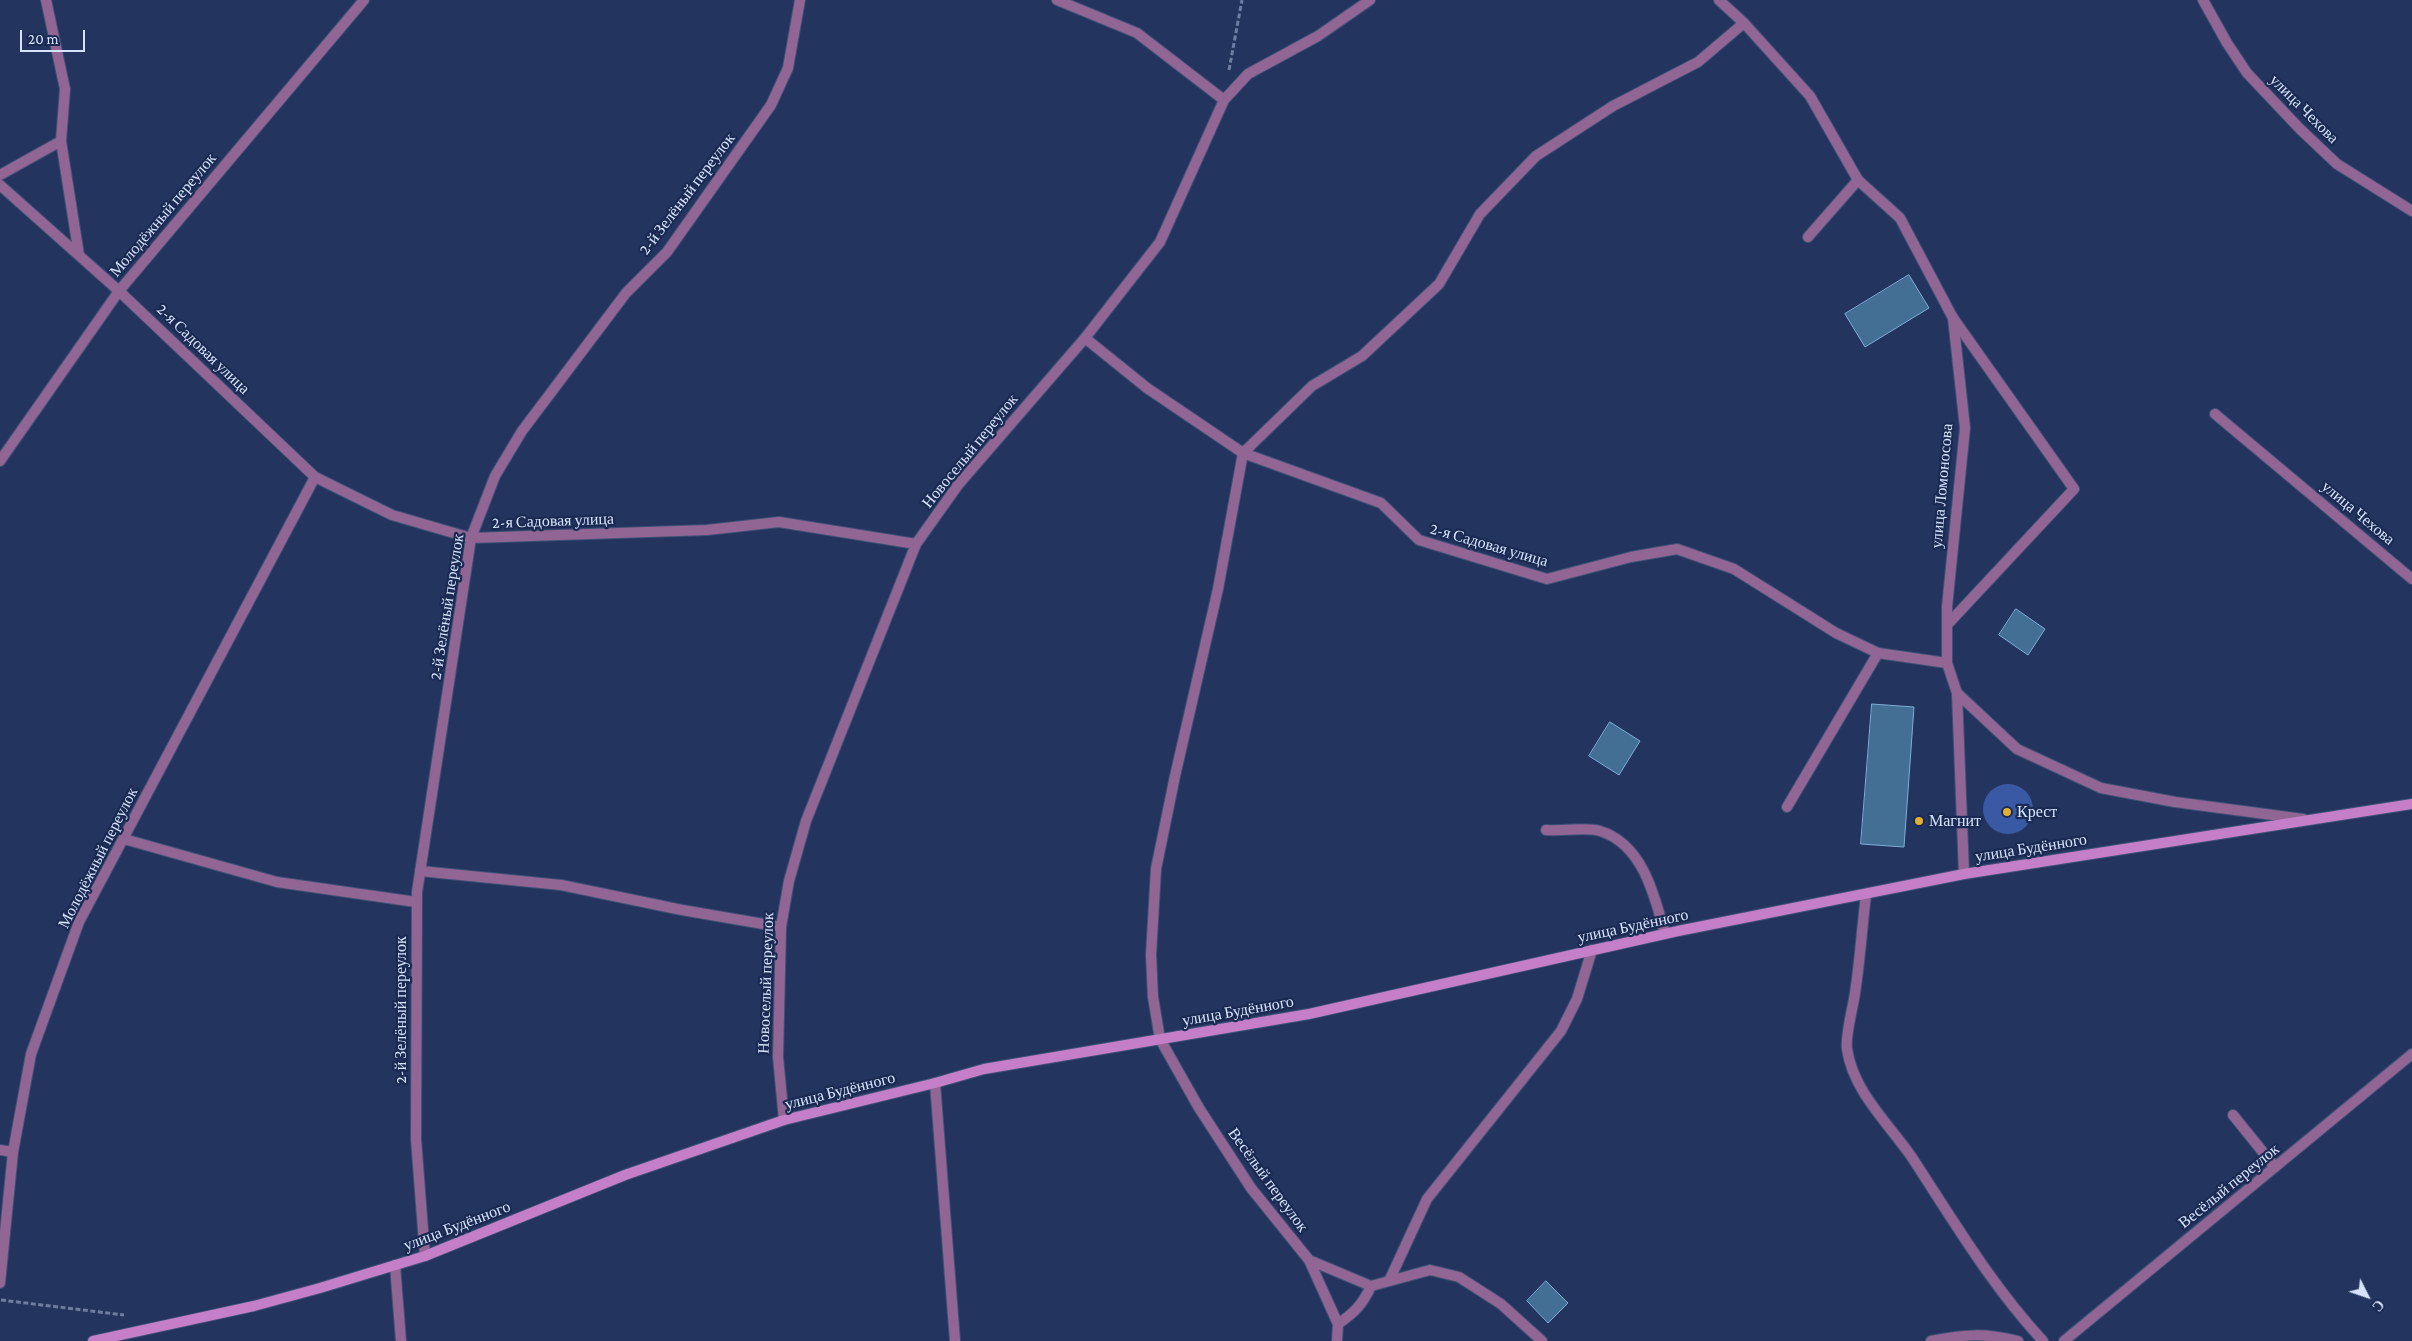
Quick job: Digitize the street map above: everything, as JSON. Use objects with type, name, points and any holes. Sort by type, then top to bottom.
[{"type":"main road","name":"улица Будённого","points":[[93,1341],[254,1306],[425,1256],[625,1174],[784,1120],[984,1069],[1309,1014],[1665,934],[1964,874],[2412,804]]},
{"type":"street","points":[[46,0],[65,89],[61,141],[79,255]]},
{"type":"street","name":"Молодёжный переулок","points":[[0,461],[120,291],[364,0]]},
{"type":"street","name":"2-й Зелёный переулок","points":[[425,1256],[416,1139],[416,902],[471,538],[495,476],[522,431],[626,293],[667,252],[771,105],[788,68],[800,0]]},
{"type":"street","points":[[1056,0],[1137,33],[1224,100]]},
{"type":"street","name":"Новоселый переулок","points":[[784,1120],[778,1057],[781,927],[789,881],[806,821],[916,544],[958,485],[1085,338],[1160,242],[1224,100],[1248,74],[1318,36],[1370,0]]},
{"type":"street","name":"улица Ломоносова","points":[[1719,0],[1744,23],[1810,96],[1858,180],[1900,218],[1953,318],[1964,428],[1946,607],[1947,663],[1957,693],[1964,874]]},
{"type":"street","name":"улица Чехова","points":[[2203,0],[2247,74],[2300,129],[2337,164],[2412,210]]},
{"type":"street","points":[[1160,1039],[1153,997],[1151,955],[1156,869],[1175,776],[1218,589],[1243,453],[1312,386],[1362,356],[1439,284],[1480,214],[1536,156],[1613,106],[1698,62],[1744,23]]},
{"type":"street","points":[[0,175],[61,141]]},
{"type":"street","points":[[1808,237],[1858,180]]},
{"type":"street","name":"2-я Садовая улица","points":[[0,185],[120,291],[316,477],[392,514],[471,538],[707,530],[778,522],[916,544]]},
{"type":"street","points":[[1947,625],[2074,488],[1953,318]]},
{"type":"street","name":"2-я Садовая улица","points":[[1085,338],[1147,388],[1243,453],[1381,503],[1419,540],[1547,579],[1631,557],[1676,549],[1734,569],[1836,633],[1878,653],[1947,663]]},
{"type":"street","name":"улица Чехова","points":[[2215,414],[2412,579]]},
{"type":"street","name":"Молодёжный переулок","points":[[0,1283],[13,1152],[31,1054],[79,922],[316,477]]},
{"type":"street","points":[[1786,807],[1878,653]]},
{"type":"street","points":[[1957,693],[2017,749],[2101,788],[2175,802],[2307,820]]},
{"type":"street","points":[[1546,830],[1600,831],[1631,852],[1653,887],[1665,934]]},
{"type":"street","points":[[124,839],[277,882],[416,902]]},
{"type":"street","points":[[420,871],[561,885],[682,910],[781,927]]},
{"type":"street","points":[[1866,895],[1856,990],[1847,1048],[1856,1076],[1868,1097],[1910,1155],[1964,1241],[2019,1315],[2043,1341]]},
{"type":"street","points":[[1389,1281],[1427,1198],[1561,1031],[1577,999],[1592,950]]},
{"type":"street","name":"Весёлый переулок","points":[[1160,1039],[1199,1108],[1251,1188],[1309,1260],[1338,1324],[1337,1341]]},
{"type":"street","name":"Весёлый переулок","points":[[2064,1341],[2412,1054]]},
{"type":"street","points":[[935,1083],[954,1341]]},
{"type":"street","points":[[2233,1115],[2276,1167]]},
{"type":"street","points":[[0,1150],[13,1152]]},
{"type":"street","points":[[1309,1260],[1371,1286],[1430,1270],[1459,1276],[1501,1304],[1542,1341]]},
{"type":"street","points":[[395,1265],[402,1341]]},
{"type":"street","points":[[1338,1324],[1354,1313],[1364,1302],[1371,1286]]},
{"type":"street","points":[[1931,1341],[1959,1336],[1990,1334],[2018,1341]]},
{"type":"path","points":[[1229,72],[1242,0]]},
{"type":"path","points":[[0,1300],[124,1315]]},
{"type":"shaded area","points":[[2003,784],[2013,784],[2026,791],[2033,804],[2033,814],[2026,827],[2013,834],[2003,834],[1994,830],[1987,823],[1983,814],[1983,804],[1987,795],[1994,788]]},
{"type":"building","points":[[1909,275],[1929,308],[1865,347],[1845,314]]},
{"type":"building","points":[[2016,609],[2045,629],[2028,655],[1999,635]]},
{"type":"building","points":[[1872,704],[1914,707],[1904,847],[1861,844]]},
{"type":"building","points":[[1610,722],[1640,741],[1619,775],[1589,756]]},
{"type":"building","points":[[1546,1281],[1568,1303],[1548,1323],[1527,1301]]},
{"type":"place","name":"Крест","points":[[2007,812]]},
{"type":"place","name":"Магнит","points":[[1919,821]]}]
